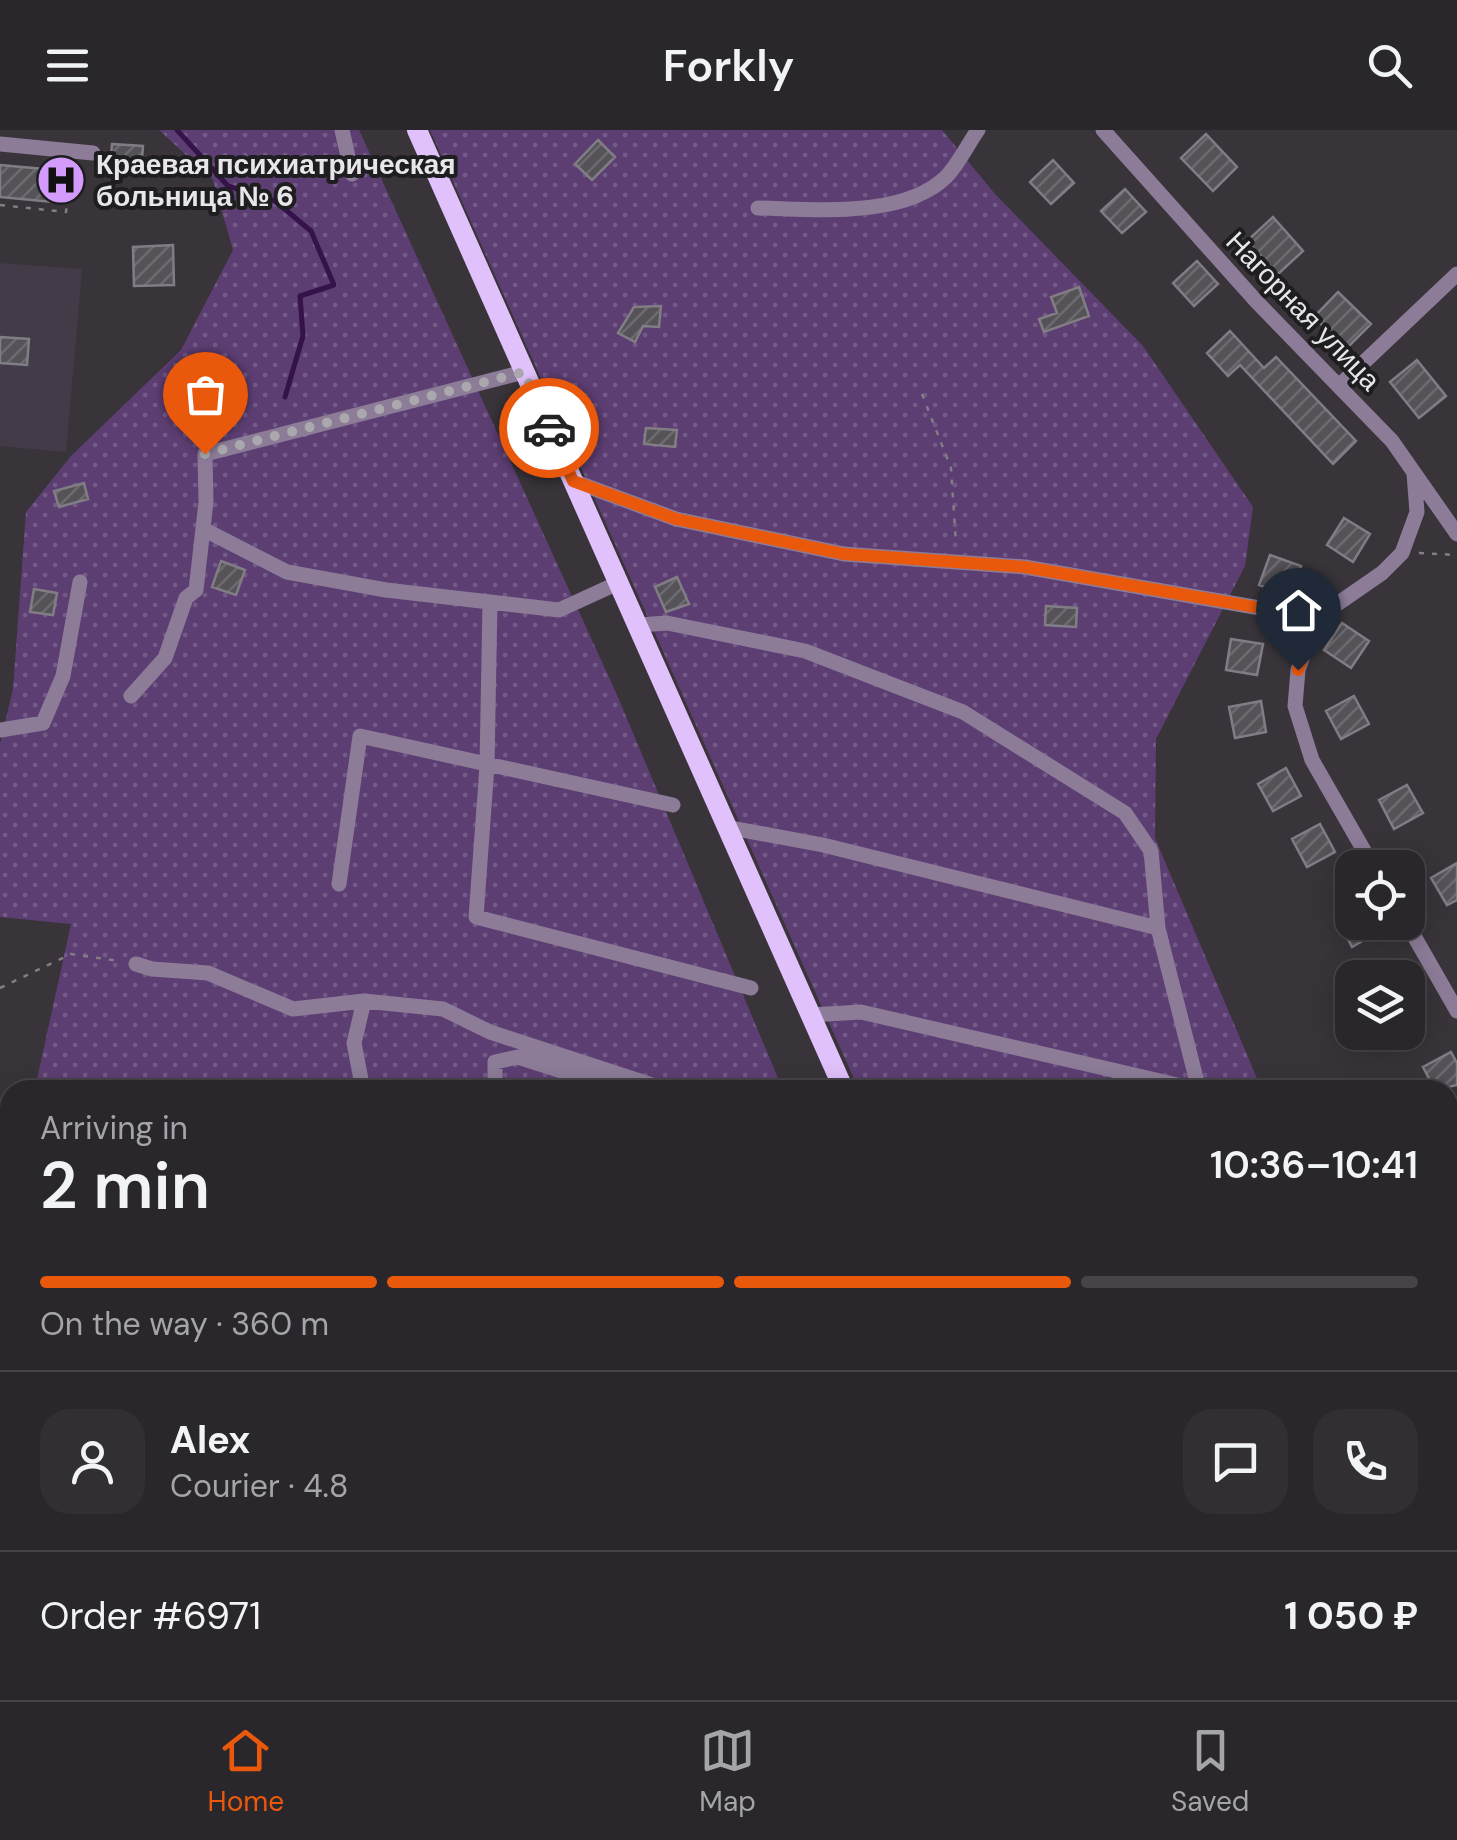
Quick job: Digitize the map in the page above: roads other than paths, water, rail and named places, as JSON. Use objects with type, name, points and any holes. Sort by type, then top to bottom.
[{"type":"main road","points":[[417,130],[839,1080]]},
{"type":"street","points":[[342,130],[352,174]]},
{"type":"street","points":[[758,208],[834,213],[922,194],[948,175],[978,130]]},
{"type":"street","name":"Нагорная улица","points":[[1103,130],[1256,301],[1341,384],[1414,472],[1457,534]]},
{"type":"street","points":[[0,144],[93,154]]},
{"type":"street","points":[[1341,384],[1457,274]]},
{"type":"street","points":[[1438,294],[1457,300]]},
{"type":"street","points":[[132,696],[165,658],[186,598],[196,590],[205,454],[524,372]]},
{"type":"street","points":[[1364,850],[1312,760],[1295,706],[1298,670],[1318,618],[1382,573],[1402,553],[1417,512],[1414,472]]},
{"type":"street","points":[[573,481],[676,519],[844,554],[1025,567],[1318,618]]},
{"type":"street","points":[[203,529],[287,572],[386,590],[559,610],[618,583]]},
{"type":"street","points":[[0,730],[42,723],[63,676],[80,582]]},
{"type":"street","points":[[490,602],[486,766],[476,918],[750,988]]},
{"type":"street","points":[[639,625],[667,623],[806,651],[963,712],[1125,814],[1152,851],[1158,928],[1196,1080]]},
{"type":"street","points":[[340,884],[360,736],[672,806]]},
{"type":"street","points":[[726,827],[823,845],[1158,928]]},
{"type":"street","points":[[1416,940],[1457,1012]]},
{"type":"street","points":[[136,964],[152,970],[208,973],[293,1009],[364,1002],[443,1009],[490,1032],[636,1080]]},
{"type":"street","points":[[362,1080],[354,1042],[364,1002]]},
{"type":"street","points":[[810,1015],[862,1012],[1156,1080]]},
{"type":"street","points":[[496,1080],[495,1062],[518,1057],[590,1080]]},
{"type":"waterway","points":[[177,130],[228,186],[275,201],[311,231],[334,285],[300,296],[303,336],[285,397]]},
{"type":"place","name":"Краевая психиатрическая больница № 6","points":[[61,180]]}]
